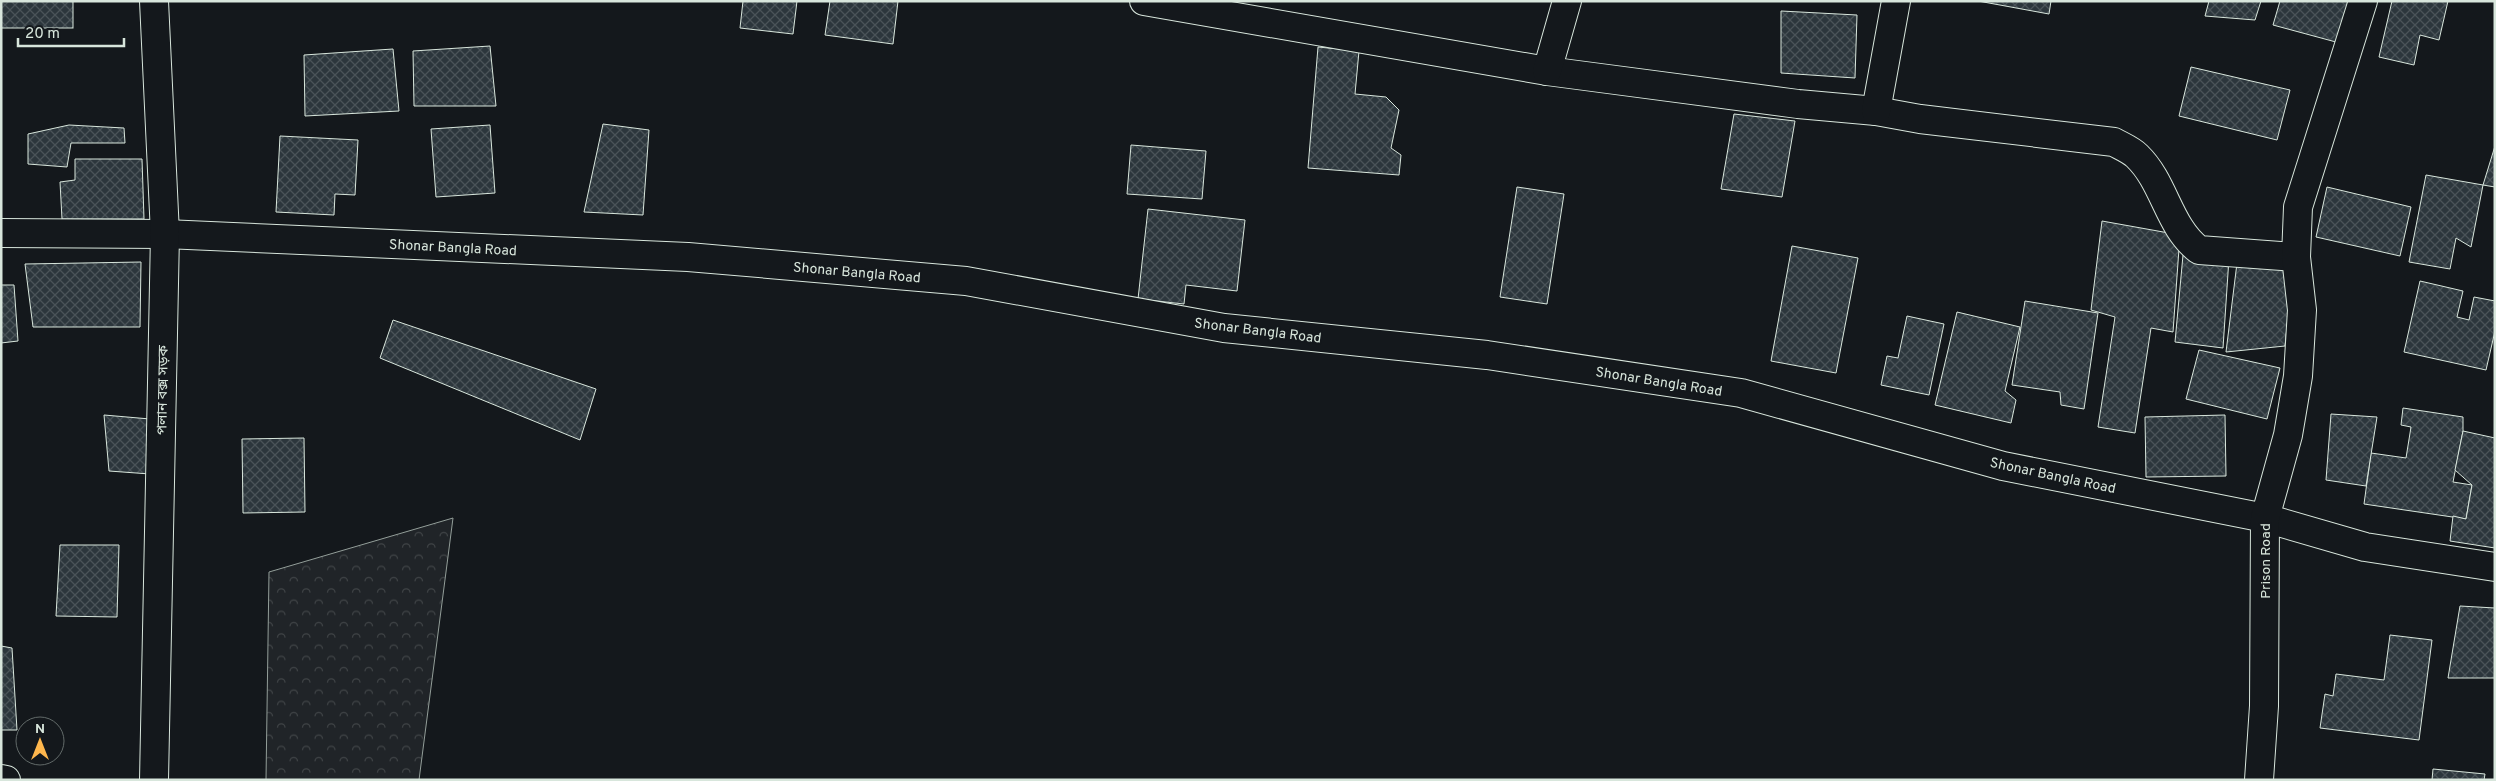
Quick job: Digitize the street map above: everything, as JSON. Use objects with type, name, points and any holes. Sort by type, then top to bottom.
[{"type":"street","name":"পলান বক্স সড়ক","points":[[154,1],[164,234],[154,780]]},
{"type":"street","points":[[1144,1],[1547,71],[1788,103],[1876,111],[1920,119],[2114,142],[2137,155],[2161,190],[2168,210],[2187,240],[2200,250],[2296,257]]},
{"type":"street","points":[[1547,71],[1567,1]]},
{"type":"street","points":[[1876,111],[1896,1]]},
{"type":"street","name":"Prison Road","points":[[2259,780],[2264,706],[2265,518],[2288,436],[2298,376],[2302,310],[2296,257],[2298,207],[2363,1]]},
{"type":"street","name":"Shonar Bangla Road","points":[[1,233],[164,234],[688,257],[966,281],[1224,328],[1488,355],[1741,394],[2003,466],[2265,518],[2365,547],[2495,567]]},
{"type":"street","points":[[1,779],[6,780]]},
{"type":"green space","points":[[453,518],[419,780],[266,780],[269,572]]},
{"type":"building","points":[[1,1],[73,1],[73,28],[1,28]]},
{"type":"building","points":[[743,1],[797,1],[793,34],[740,28]]},
{"type":"building","points":[[830,1],[898,1],[893,44],[825,35]]},
{"type":"building","points":[[1978,1],[2051,1],[2049,14]]},
{"type":"building","points":[[2209,1],[2261,1],[2255,20],[2205,16]]},
{"type":"building","points":[[2280,1],[2359,1],[2347,45],[2273,25]]},
{"type":"building","points":[[2392,1],[2448,1],[2439,40],[2420,35],[2414,65],[2379,57]]},
{"type":"building","points":[[1781,11],[1857,15],[1855,78],[1781,73]]},
{"type":"building","points":[[490,46],[496,106],[414,106],[413,51]]},
{"type":"building","points":[[1318,47],[1359,51],[1355,94],[1386,97],[1399,110],[1391,148],[1401,155],[1399,175],[1308,168]]},
{"type":"building","points":[[393,49],[399,111],[305,116],[304,55]]},
{"type":"building","points":[[2191,67],[2290,90],[2277,140],[2179,116]]},
{"type":"building","points":[[1734,114],[1795,121],[1782,197],[1721,189]]},
{"type":"building","points":[[603,124],[649,130],[643,215],[584,212]]},
{"type":"building","points":[[69,125],[124,128],[125,143],[71,143],[67,167],[28,164],[28,134]]},
{"type":"building","points":[[490,125],[495,193],[436,197],[431,129]]},
{"type":"building","points":[[280,136],[358,140],[355,195],[335,194],[334,215],[276,212]]},
{"type":"building","points":[[1131,145],[1206,151],[1202,199],[1127,194]]},
{"type":"building","points":[[2495,146],[2495,187],[2483,185]]},
{"type":"building","points":[[75,159],[142,159],[144,219],[62,219],[60,182],[75,180]]},
{"type":"building","points":[[2426,175],[2483,185],[2471,247],[2456,238],[2450,269],[2409,262]]},
{"type":"building","points":[[1517,187],[1564,194],[1547,304],[1500,297]]},
{"type":"building","points":[[2327,187],[2411,207],[2400,256],[2316,237]]},
{"type":"building","points":[[1148,209],[1245,220],[1237,291],[1186,285],[1184,304],[1138,299]]},
{"type":"building","points":[[2102,221],[2180,235],[2173,332],[2151,328],[2135,433],[2098,427],[2115,317],[2091,310]]},
{"type":"building","points":[[1792,246],[1858,258],[1836,373],[1771,361]]},
{"type":"building","points":[[2183,255],[2229,258],[2223,348],[2175,342]]},
{"type":"building","points":[[141,262],[140,327],[33,327],[25,264]]},
{"type":"building","points":[[2237,263],[2293,268],[2285,346],[2226,352]]},
{"type":"building","points":[[2420,281],[2463,291],[2457,317],[2469,320],[2474,297],[2495,301],[2495,331],[2486,370],[2404,352]]},
{"type":"building","points":[[1,285],[14,285],[18,341],[1,343]]},
{"type":"building","points":[[2025,301],[2098,313],[2084,409],[2061,405],[2060,392],[2012,385]]},
{"type":"building","points":[[1957,312],[2020,327],[2005,391],[2016,400],[2011,423],[1935,405]]},
{"type":"building","points":[[1907,316],[1944,324],[1929,395],[1881,385],[1887,356],[1898,358]]},
{"type":"building","points":[[393,320],[596,389],[580,440],[380,358]]},
{"type":"building","points":[[2199,350],[2280,368],[2267,419],[2186,399]]},
{"type":"building","points":[[2403,408],[2463,417],[2463,431],[2453,482],[2472,485],[2466,519],[2364,504],[2371,453],[2406,458],[2411,427],[2401,425]]},
{"type":"building","points":[[2331,414],[2377,417],[2366,486],[2326,480]]},
{"type":"building","points":[[104,415],[150,419],[150,474],[109,471]]},
{"type":"building","points":[[2225,415],[2226,476],[2146,477],[2145,417]]},
{"type":"building","points":[[2463,431],[2495,438],[2495,548],[2450,541],[2453,516],[2466,519],[2472,485],[2455,470]]},
{"type":"building","points":[[304,438],[305,512],[243,513],[242,439]]},
{"type":"building","points":[[60,545],[119,545],[117,617],[56,616]]},
{"type":"building","points":[[2460,606],[2495,608],[2495,678],[2448,678]]},
{"type":"building","points":[[2390,635],[2432,640],[2419,740],[2320,728],[2325,694],[2333,696],[2336,674],[2384,680]]},
{"type":"building","points":[[1,646],[12,648],[16,716],[15,730],[1,730]]},
{"type":"building","points":[[2433,769],[2485,774],[2484,780],[2432,780]]}]
